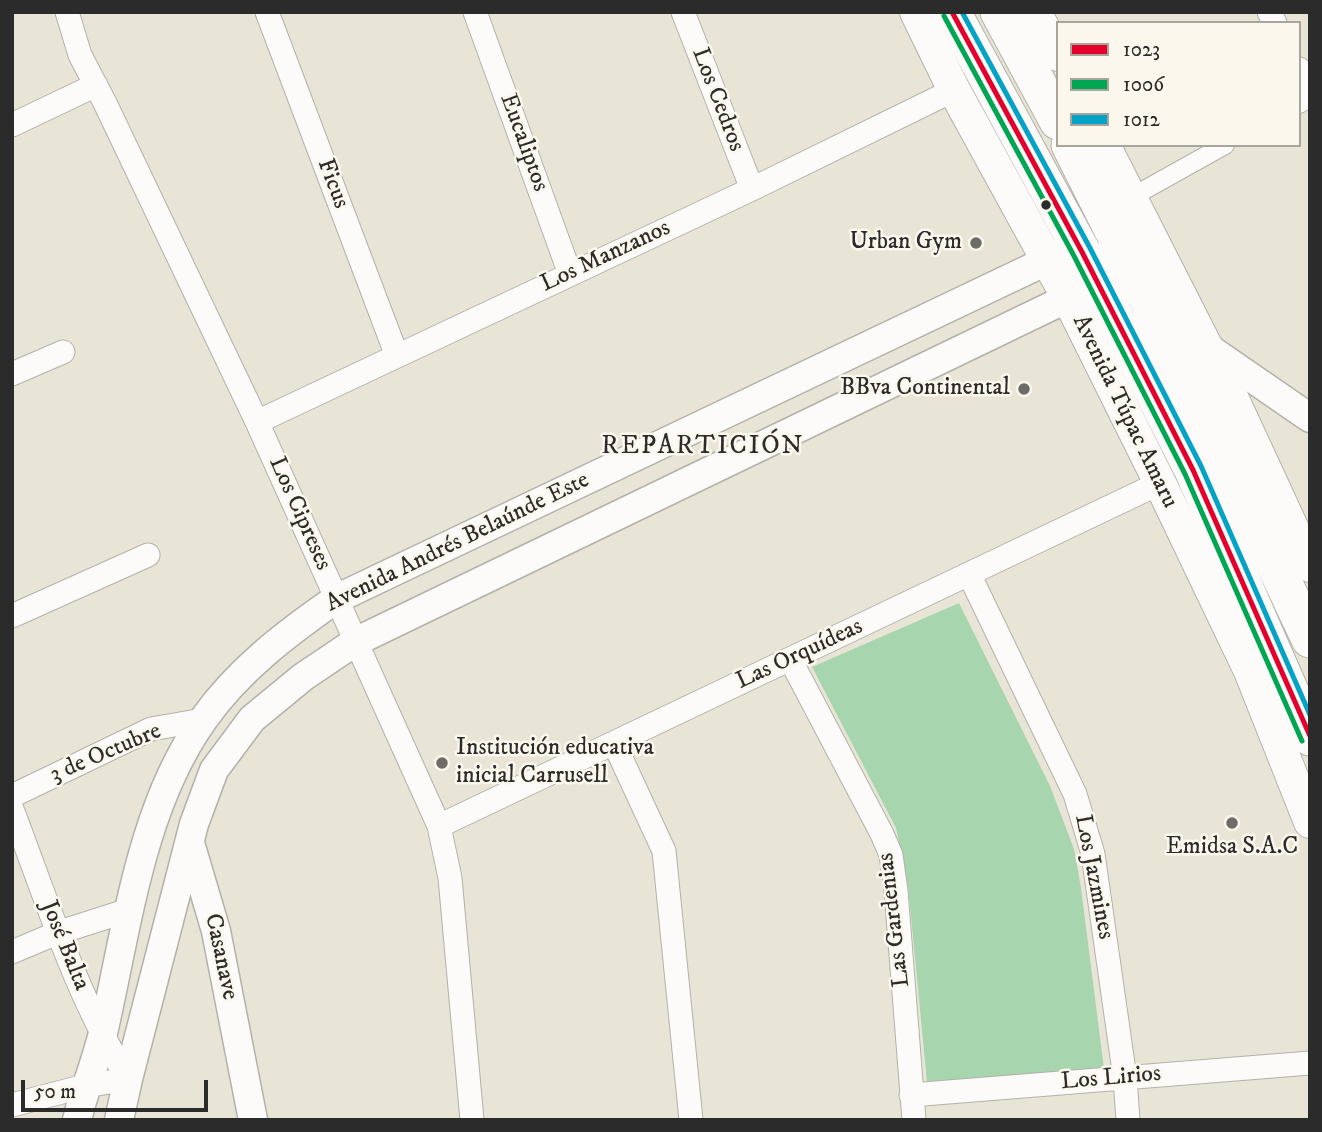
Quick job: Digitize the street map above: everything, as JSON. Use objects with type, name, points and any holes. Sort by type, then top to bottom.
[{"type":"highway","name":"Avenida Túpac Amaru","points":[[952,12],[1082,252],[1194,470],[1310,737]]},
{"type":"highway","points":[[999,12],[1056,117]]},
{"type":"highway","points":[[1071,147],[1150,302],[1194,357],[1310,639]]},
{"type":"main road","name":"Avenida Túpac Amaru","points":[[916,12],[954,90],[1068,298],[1160,484],[1250,671],[1310,822]]},
{"type":"main road","points":[[1035,12],[1056,51]]},
{"type":"main road","points":[[1105,147],[1130,198],[1194,357],[1230,393],[1310,566]]},
{"type":"street","name":"Los Cipreses","points":[[67,12],[80,55],[257,422],[439,826],[450,878],[472,1120]]},
{"type":"street","name":"Ficus","points":[[268,12],[397,356]]},
{"type":"street","name":"Eucaliptos","points":[[475,12],[570,274]]},
{"type":"street","name":"Los Cedros","points":[[683,12],[752,189]]},
{"type":"street","points":[[1301,73],[1310,89]]},
{"type":"street","points":[[12,125],[96,85]]},
{"type":"street","name":"Los Manzanos","points":[[257,422],[752,189],[954,90]]},
{"type":"street","points":[[1130,198],[1221,147]]},
{"type":"street","name":"Avenida Andrés Belaúnde Este","points":[[77,1120],[85,1086],[102,1037],[129,910],[158,809],[173,771],[203,720],[234,683],[283,636],[336,599],[1047,261],[1075,250],[1082,252]]},
{"type":"street","points":[[1082,252],[1100,260],[1150,302]]},
{"type":"street","points":[[1068,298],[1084,300],[1116,318],[1152,346],[1194,357],[1310,418]]},
{"type":"street","name":"Avenida Andrés Belaúnde Este","points":[[120,1120],[128,1079],[194,824],[214,770],[252,719],[303,677],[355,642],[1068,298]]},
{"type":"street","points":[[12,374],[63,352]]},
{"type":"street","points":[[1230,393],[1310,425]]},
{"type":"street","name":"Las Orquídeas","points":[[439,826],[1160,484]]},
{"type":"street","points":[[12,616],[148,555]]},
{"type":"street","name":"Los Jazmines","points":[[969,574],[1075,794],[1085,823],[1093,854],[1125,1078],[1128,1120]]},
{"type":"street","name":"Las Gardenias","points":[[790,659],[891,855],[914,1120]]},
{"type":"street","name":"3 de Octubre","points":[[12,796],[151,729],[203,720]]},
{"type":"street","points":[[614,743],[664,851],[691,1120]]},
{"type":"street","name":"José Balta","points":[[12,809],[57,933],[102,1037],[128,1079]]},
{"type":"street","name":"Casanave","points":[[158,809],[172,816],[183,827],[190,841],[216,931],[253,1120]]},
{"type":"street","points":[[12,952],[57,933],[129,910]]},
{"type":"street","name":"Los Lirios","points":[[911,1095],[1310,1063]]},
{"type":"street","points":[[12,1105],[85,1086],[128,1079]]},
{"type":"green space","points":[[959,603],[1050,786],[1074,849],[1104,1069],[927,1082],[908,885],[896,828],[812,667]]},
{"type":"transit line","name":"1023","points":[[952,12],[1082,252],[1193,470],[1310,736]]},
{"type":"transit line","name":"1012","points":[[962,12],[1090,248],[1201,466],[1310,715]]},
{"type":"transit line","name":"1006","points":[[944,16],[1074,256],[1185,474],[1302,741]]},
{"type":"place","name":"Urban Gym","points":[[976,243]]},
{"type":"place","name":"BBva Continental","points":[[1024,389]]},
{"type":"place","name":"Institución educativa inicial Carrusell","points":[[442,763]]},
{"type":"place","name":"Emidsa S.A.C","points":[[1232,823]]},
{"type":"district","name":"REPARTICIÓN","points":[[703,448]]}]
